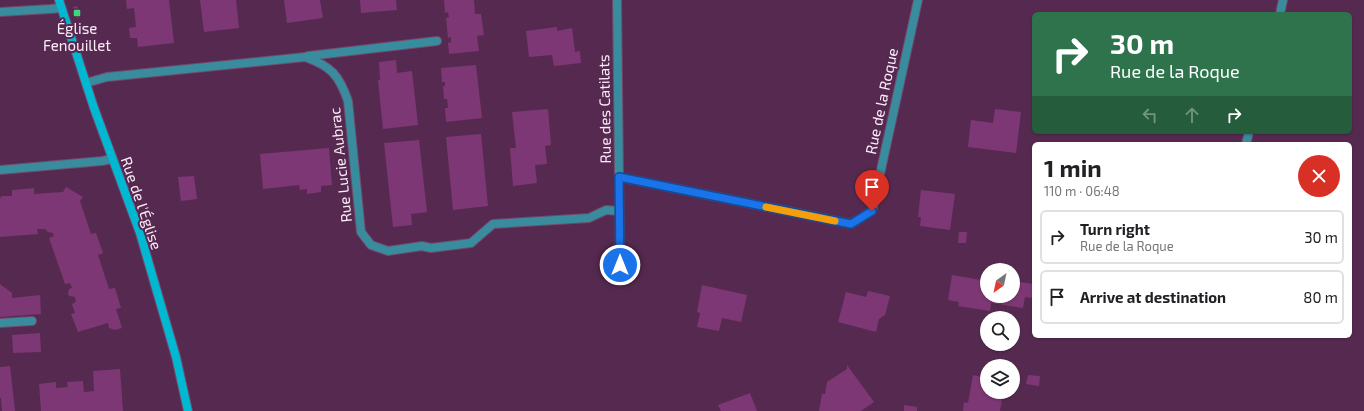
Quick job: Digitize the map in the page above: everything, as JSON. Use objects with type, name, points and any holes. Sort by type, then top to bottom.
[{"type":"main road","name":"Rue de l'Église","points":[[60,4],[112,159],[140,233],[176,357],[188,411]]},
{"type":"street","name":"Rue des Catilats","points":[[617,0],[620,265]]},
{"type":"street","name":"Rue de la Roque","points":[[619,177],[851,224],[872,211],[918,0]]},
{"type":"street","points":[[1280,12],[1283,0]]},
{"type":"street","name":"Rue de l'Église","points":[[0,12],[50,9],[60,4]]},
{"type":"street","name":"Rue Lucie Aubrac","points":[[86,83],[107,77],[305,57],[437,41]]},
{"type":"street","name":"Rue Lucie Aubrac","points":[[305,57],[322,63],[336,76],[343,87],[348,101],[361,232],[371,245],[388,251],[422,246],[431,248],[471,243],[493,224],[589,218],[606,210],[620,211]]},
{"type":"street","points":[[0,170],[112,159]]},
{"type":"street","points":[[0,323],[32,321]]},
{"type":"building","points":[[126,0],[169,0],[174,43],[138,47],[137,38],[130,38],[129,28],[136,27],[134,8],[127,9]]},
{"type":"building","points":[[200,0],[236,0],[239,28],[204,32]]},
{"type":"building","points":[[284,0],[320,0],[323,18],[287,23]]},
{"type":"building","points":[[360,0],[396,0],[397,10],[361,13]]},
{"type":"building","points":[[444,0],[474,0],[475,14],[481,14],[484,35],[477,36],[479,51],[449,54],[448,43],[451,42],[451,37],[448,38],[446,18],[449,17],[448,12],[445,13]]},
{"type":"building","points":[[77,6],[81,17],[77,19],[73,7]]},
{"type":"building","points":[[557,27],[557,31],[572,28],[575,52],[580,51],[581,63],[554,66],[552,55],[529,57],[526,31]]},
{"type":"building","points":[[396,60],[397,73],[412,71],[418,125],[383,129],[378,80],[380,80],[379,62]]},
{"type":"building","points":[[476,65],[482,118],[446,122],[445,108],[448,108],[447,99],[444,99],[443,86],[445,86],[445,82],[442,82],[441,68]]},
{"type":"building","points":[[548,109],[551,145],[545,146],[547,164],[535,165],[537,183],[513,186],[510,148],[516,148],[512,112]]},
{"type":"building","points":[[995,109],[1021,112],[1016,153],[968,147],[971,120],[993,123]]},
{"type":"building","points":[[481,134],[488,206],[453,210],[446,137]]},
{"type":"building","points":[[419,140],[427,212],[411,214],[412,225],[393,227],[384,143]]},
{"type":"building","points":[[329,148],[332,185],[321,186],[321,192],[307,194],[307,189],[300,190],[299,185],[263,189],[260,154]]},
{"type":"building","points":[[194,176],[197,199],[181,201],[178,177]]},
{"type":"building","points":[[66,187],[83,197],[80,201],[91,234],[96,233],[103,253],[98,255],[109,289],[115,288],[121,308],[116,309],[122,328],[115,330],[109,328],[108,323],[78,332],[71,314],[75,313],[72,304],[76,302],[75,297],[69,296],[69,289],[72,288],[70,283],[65,284],[49,238],[54,236],[53,233],[48,232],[45,229],[37,229],[38,234],[0,237],[0,198],[2,196],[12,196],[12,190],[34,188],[34,194],[63,192]]},
{"type":"building","points":[[921,190],[955,194],[950,230],[920,226],[921,217],[918,217]]},
{"type":"building","points":[[959,232],[967,232],[966,243],[958,243]]},
{"type":"building","points":[[952,275],[980,280],[980,303],[991,303],[990,311],[958,306],[959,302],[948,300]]},
{"type":"building","points":[[1020,282],[1032,284],[1032,298],[1025,297],[1023,308],[991,303],[1020,303]]},
{"type":"building","points":[[0,284],[12,293],[12,298],[40,295],[41,314],[0,317]]},
{"type":"building","points":[[702,285],[747,295],[741,322],[722,318],[719,331],[697,327],[700,313],[697,312]]},
{"type":"building","points":[[868,291],[890,296],[885,315],[879,319],[876,332],[838,322],[846,292],[866,297]]},
{"type":"building","points":[[40,333],[41,352],[13,353],[12,335]]},
{"type":"building","points":[[847,365],[874,402],[861,411],[819,411],[822,394],[825,394],[827,382],[847,369]]},
{"type":"building","points":[[10,366],[15,411],[2,411],[0,398],[0,367]]},
{"type":"building","points":[[120,369],[123,411],[41,411],[39,384],[56,382],[56,388],[68,387],[67,382],[83,381],[84,392],[94,391],[93,371]]},
{"type":"building","points":[[973,375],[980,376],[980,399],[1002,399],[1000,411],[963,411],[964,402],[968,403]]},
{"type":"building","points":[[1028,375],[1040,376],[1039,386],[1026,384]]},
{"type":"building","points":[[750,393],[757,411],[721,411],[718,405]]},
{"type":"building","points":[[904,405],[917,407],[917,411],[904,411]]},
{"type":"slow traffic","points":[[766,207],[835,221]]},
{"type":"place","name":"Église Fenouillet","points":[[77,13]]},
{"type":"route","points":[[620,265],[619,177],[851,224],[872,211]]}]
